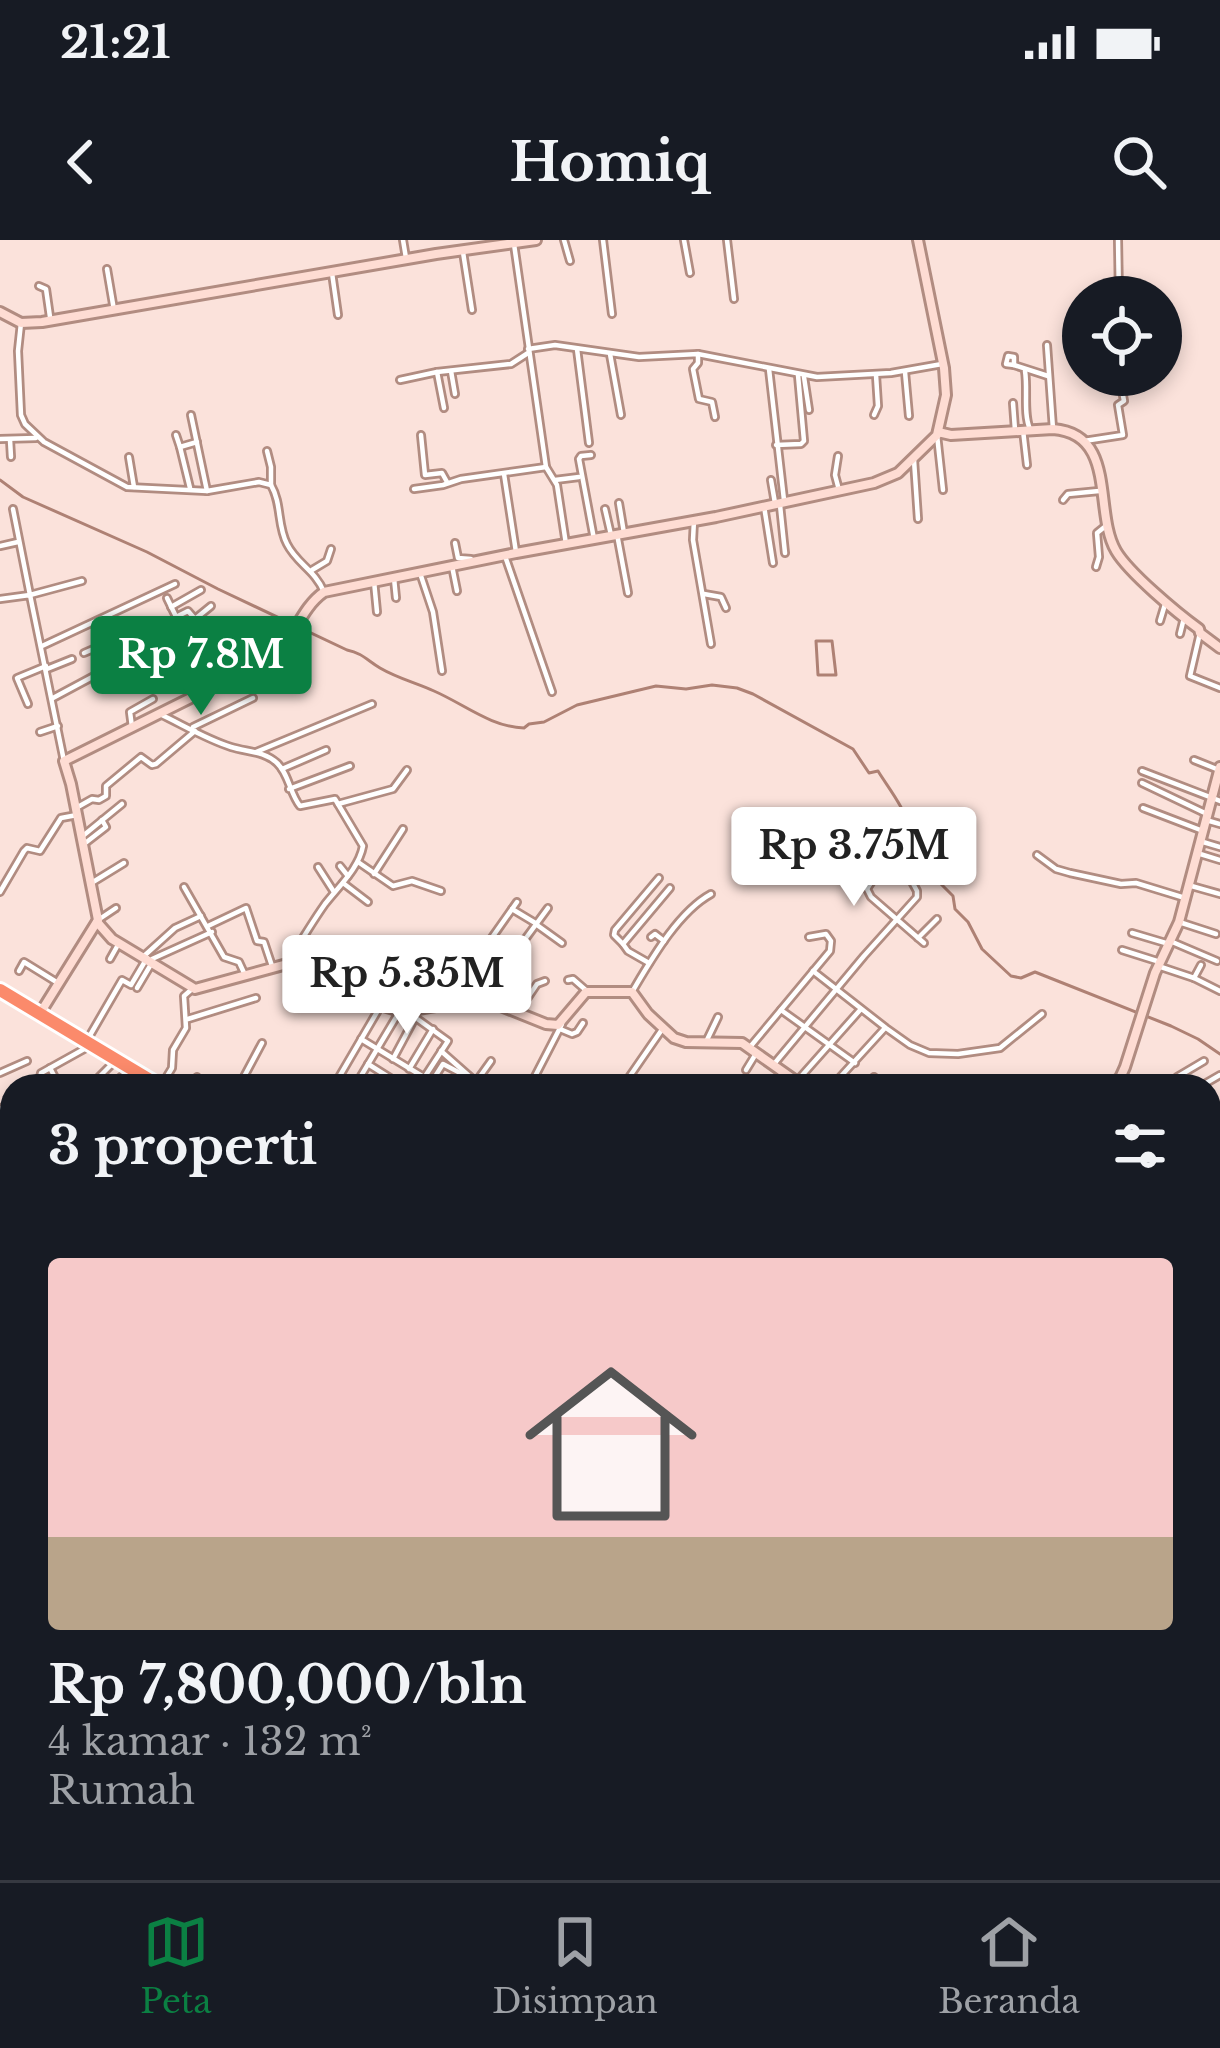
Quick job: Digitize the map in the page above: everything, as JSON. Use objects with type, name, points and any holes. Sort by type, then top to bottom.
[{"type":"highway","points":[[0,993],[138,1074]]},
{"type":"highway","points":[[86,1045],[129,1074]]},
{"type":"street","points":[[403,240],[407,260]]},
{"type":"street","points":[[439,250],[442,240]]},
{"type":"street","points":[[460,240],[472,310]]},
{"type":"street","points":[[0,312],[21,323],[50,321],[407,260],[439,250],[462,252],[536,240]]},
{"type":"street","points":[[564,240],[570,261]]},
{"type":"street","points":[[602,240],[612,314]]},
{"type":"street","points":[[684,240],[691,273]]},
{"type":"street","points":[[727,240],[734,299]]},
{"type":"street","points":[[918,240],[943,364],[946,395],[937,434],[944,490]]},
{"type":"street","points":[[1118,240],[1119,276]]},
{"type":"street","points":[[514,242],[546,467],[555,480],[566,544]]},
{"type":"street","points":[[107,269],[114,310]]},
{"type":"street","points":[[332,273],[338,315]]},
{"type":"street","points":[[39,286],[46,290],[50,321]]},
{"type":"street","points":[[21,323],[21,415],[39,437],[123,486],[207,491],[259,482],[271,485]]},
{"type":"street","points":[[400,380],[437,371],[511,364],[528,351],[556,345],[639,357],[698,354],[801,376],[876,375],[943,364]]},
{"type":"street","points":[[1047,346],[1052,429]]},
{"type":"street","points":[[577,349],[589,442]]},
{"type":"street","points":[[698,354],[693,369],[699,398],[712,401],[715,417]]},
{"type":"street","points":[[610,355],[621,415]]},
{"type":"street","points":[[1014,365],[1048,376]]},
{"type":"street","points":[[769,368],[776,445],[773,563]]},
{"type":"street","points":[[437,371],[444,408]]},
{"type":"street","points":[[451,371],[454,394]]},
{"type":"street","points":[[1023,430],[1028,394],[1025,371]]},
{"type":"street","points":[[904,372],[909,416]]},
{"type":"street","points":[[874,415],[876,375]]},
{"type":"street","points":[[801,376],[809,410]]},
{"type":"street","points":[[776,445],[805,441],[801,376]]},
{"type":"street","points":[[1084,441],[1123,435],[1115,409],[1123,396]]},
{"type":"street","points":[[1013,403],[1023,430],[1027,465]]},
{"type":"street","points":[[191,415],[207,491]]},
{"type":"street","points":[[937,434],[1052,429],[1071,431],[1084,441],[1105,490],[1112,542],[1121,558],[1198,628],[1190,676],[1220,688]]},
{"type":"street","points":[[64,761],[275,656],[310,604],[324,592],[882,481],[914,460],[937,434]]},
{"type":"street","points":[[176,435],[191,490]]},
{"type":"street","points":[[421,435],[425,475],[441,473],[447,482]]},
{"type":"street","points":[[0,439],[39,437]]},
{"type":"street","points":[[10,440],[11,457]]},
{"type":"street","points":[[180,447],[197,442]]},
{"type":"street","points":[[267,451],[287,544],[312,570],[324,592]]},
{"type":"street","points":[[591,455],[580,457],[594,538]]},
{"type":"street","points":[[838,456],[839,490]]},
{"type":"street","points":[[128,457],[134,488]]},
{"type":"street","points":[[914,460],[918,519]]},
{"type":"street","points":[[414,489],[546,467]]},
{"type":"street","points":[[504,474],[516,553]]},
{"type":"street","points":[[555,480],[582,476]]},
{"type":"street","points":[[771,480],[785,553]]},
{"type":"street","points":[[1063,500],[1072,493],[1105,490]]},
{"type":"street","points":[[619,503],[617,534],[628,593]]},
{"type":"street","points":[[14,509],[97,921],[119,943],[195,988]]},
{"type":"street","points":[[605,509],[617,534]]},
{"type":"street","points":[[694,520],[693,540],[711,644]]},
{"type":"street","points":[[1096,567],[1097,532],[1107,525]]},
{"type":"street","points":[[0,545],[20,542]]},
{"type":"street","points":[[454,542],[458,558],[475,563]]},
{"type":"street","points":[[312,570],[325,564],[331,549]]},
{"type":"street","points":[[505,556],[552,692]]},
{"type":"street","points":[[452,566],[457,591]]},
{"type":"street","points":[[420,573],[433,612],[442,671]]},
{"type":"street","points":[[394,578],[396,598]]},
{"type":"street","points":[[0,599],[82,581]]},
{"type":"street","points":[[374,581],[377,612]]},
{"type":"street","points":[[42,646],[175,584]]},
{"type":"street","points":[[171,607],[201,590]]},
{"type":"street","points":[[704,594],[721,597],[726,608]]},
{"type":"street","points":[[167,598],[182,629]]},
{"type":"street","points":[[1160,621],[1166,601]]},
{"type":"street","points":[[53,698],[191,624],[211,606]]},
{"type":"street","points":[[176,617],[188,611],[195,619]]},
{"type":"street","points":[[1180,634],[1184,618]]},
{"type":"street","points":[[1199,633],[1220,648]]},
{"type":"street","points":[[84,653],[127,634],[141,652]]},
{"type":"street","points":[[28,704],[17,677],[72,659]]},
{"type":"street","points":[[0,892],[24,851],[40,851],[61,818],[106,796],[106,786],[141,757],[154,765],[193,730],[253,698]]},
{"type":"street","points":[[132,727],[130,712],[152,699]]},
{"type":"street","points":[[256,752],[372,704]]},
{"type":"street","points":[[160,714],[273,761],[303,807],[330,797],[364,848],[286,964]]},
{"type":"street","points":[[40,732],[58,726]]},
{"type":"street","points":[[282,770],[326,750]]},
{"type":"street","points":[[1122,1074],[1178,922],[1204,826],[1216,800],[1220,770],[1194,760]]},
{"type":"street","points":[[289,789],[350,766]]},
{"type":"street","points":[[338,804],[393,789],[407,770]]},
{"type":"street","points":[[1142,771],[1216,800]]},
{"type":"street","points":[[1142,783],[1204,826],[1220,847]]},
{"type":"street","points":[[83,840],[106,827],[102,820],[122,804]]},
{"type":"street","points":[[1143,808],[1204,826],[1220,824]]},
{"type":"street","points":[[374,874],[403,829]]},
{"type":"street","points":[[865,847],[851,867],[870,884]]},
{"type":"street","points":[[1197,853],[1220,860]]},
{"type":"street","points":[[777,1074],[805,1027],[897,919],[918,895],[897,854],[893,855],[867,889],[871,897],[897,919],[921,941],[937,919]]},
{"type":"street","points":[[1037,855],[1056,869],[1136,883],[1185,898]]},
{"type":"street","points":[[358,862],[393,886],[412,881],[441,891]]},
{"type":"street","points":[[92,883],[124,863]]},
{"type":"street","points":[[340,866],[348,876]]},
{"type":"street","points":[[318,867],[334,892]]},
{"type":"street","points":[[334,875],[368,902]]},
{"type":"street","points":[[649,963],[628,951],[614,935],[659,878]]},
{"type":"street","points":[[1188,885],[1220,894]]},
{"type":"street","points":[[184,887],[224,957],[239,962],[245,975]]},
{"type":"street","points":[[623,944],[670,889]]},
{"type":"street","points":[[190,899],[199,893]]},
{"type":"street","points":[[632,992],[664,941],[711,894]]},
{"type":"street","points":[[341,1074],[380,1007],[398,1014],[441,1005],[518,902]]},
{"type":"street","points":[[39,1016],[97,921],[116,908]]},
{"type":"street","points":[[137,988],[149,958],[246,908],[272,967]]},
{"type":"street","points":[[475,960],[505,979],[521,957],[515,954],[548,908]]},
{"type":"street","points":[[512,909],[525,911],[562,943]]},
{"type":"street","points":[[41,1074],[86,1045],[122,980],[131,985],[175,928],[201,916]]},
{"type":"street","points":[[1178,922],[1216,934]]},
{"type":"street","points":[[1132,933],[1217,961]]},
{"type":"street","points":[[651,937],[655,934],[664,941]]},
{"type":"street","points":[[746,1070],[753,1050],[830,951],[831,941],[825,934],[809,937]]},
{"type":"street","points":[[110,959],[119,943]]},
{"type":"street","points":[[460,981],[447,973],[470,944]]},
{"type":"street","points":[[1122,950],[1220,991]]},
{"type":"street","points":[[19,971],[24,962],[58,983]]},
{"type":"street","points":[[168,1074],[173,1050],[187,1028],[184,996],[195,988],[286,964],[417,1013],[448,1041],[431,1074]]},
{"type":"street","points":[[1194,978],[1201,965]]},
{"type":"street","points":[[813,971],[910,1045],[929,1053],[1000,1048],[1042,1014]]},
{"type":"street","points":[[568,980],[588,992]]},
{"type":"street","points":[[518,1012],[536,984],[545,981]]},
{"type":"street","points":[[536,1074],[579,998],[588,992],[632,992]]},
{"type":"street","points":[[632,992],[663,1028],[686,1042],[739,1041],[787,1074]]},
{"type":"street","points":[[453,993],[486,1000],[572,1034],[583,1023]]},
{"type":"street","points":[[188,1019],[256,998]]},
{"type":"street","points":[[807,1074],[861,1009]]},
{"type":"street","points":[[782,1010],[854,1064]]},
{"type":"street","points":[[393,1059],[417,1013]]},
{"type":"street","points":[[362,1074],[398,1014]]},
{"type":"street","points":[[706,1042],[718,1017]]},
{"type":"street","points":[[631,1074],[663,1028]]},
{"type":"street","points":[[844,1074],[886,1028]]},
{"type":"street","points":[[409,1069],[433,1029]]},
{"type":"street","points":[[361,1039],[416,1074]]},
{"type":"street","points":[[245,1074],[262,1043]]},
{"type":"street","points":[[441,1052],[465,1074]]},
{"type":"street","points":[[481,1074],[491,1060]]},
{"type":"street","points":[[0,1072],[27,1061]]},
{"type":"street","points":[[1182,1074],[1204,1061]]},
{"type":"street","points":[[102,1074],[112,1064]]},
{"type":"street","points":[[368,1064],[384,1074]]},
{"type":"street","points":[[435,1074],[443,1064],[462,1074]]},
{"type":"street","points":[[50,1068],[53,1074]]},
{"type":"waterway","points":[[0,480],[23,497],[147,552],[500,724],[524,728],[577,705],[656,686],[712,685],[753,694],[853,749],[869,773],[878,771],[901,807],[909,830],[930,855],[938,881],[953,896],[955,909],[982,949],[1011,976],[1021,978],[1035,972],[1171,1026],[1220,1054]]},
{"type":"waterway","points":[[816,641],[832,641],[836,675],[818,675],[816,641]]}]
